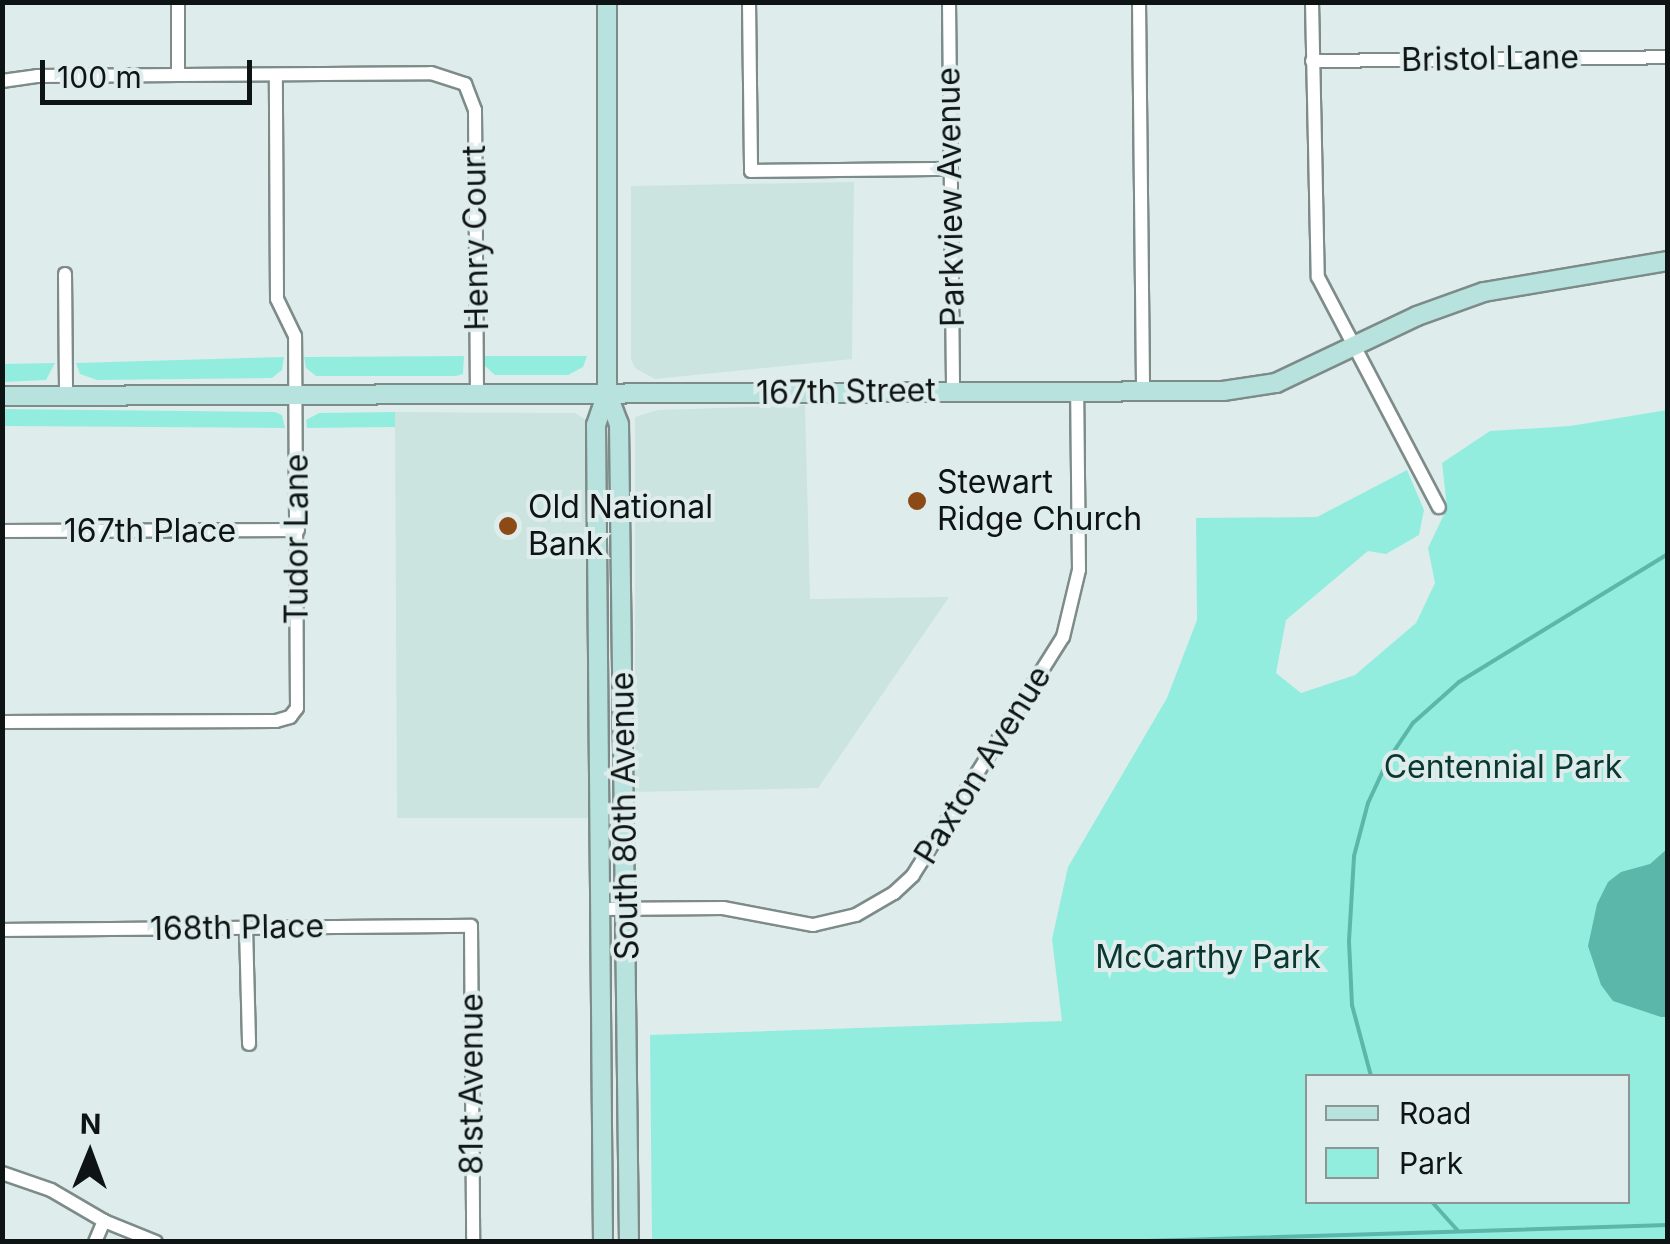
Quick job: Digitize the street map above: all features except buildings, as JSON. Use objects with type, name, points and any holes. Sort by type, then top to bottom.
[{"type":"street","points":[[178,2],[178,74]]},
{"type":"street","name":"South 80th Avenue","points":[[603,1242],[596,424],[607,393],[607,2]]},
{"type":"street","points":[[749,2],[751,171],[950,169]]},
{"type":"street","name":"Parkview Avenue","points":[[949,2],[953,391]]},
{"type":"street","points":[[1139,2],[1143,390]]},
{"type":"street","points":[[1312,2],[1318,277],[1439,507]]},
{"type":"street","name":"Bristol Lane","points":[[1312,61],[1668,57]]},
{"type":"street","name":"Henry Court","points":[[276,75],[431,73],[464,84],[474,110],[477,394]]},
{"type":"street","points":[[2,80],[276,75]]},
{"type":"street","name":"Tudor Lane","points":[[2,722],[290,717],[298,701],[295,336],[277,300],[276,75]]},
{"type":"street","name":"167th Street","points":[[2,396],[1224,391],[1276,383],[1355,349],[1417,316],[1484,292],[1668,261]]},
{"type":"street","points":[[65,274],[66,396]]},
{"type":"street","name":"Paxton Avenue","points":[[600,909],[724,908],[813,925],[856,915],[894,893],[913,875],[1063,638],[1078,570],[1078,390]]},
{"type":"street","name":"South 80th Avenue","points":[[607,393],[619,424],[629,1242]]},
{"type":"street","name":"167th Place","points":[[2,531],[298,530]]},
{"type":"street","name":"168th Place","points":[[2,930],[472,926]]},
{"type":"street","name":"81st Avenue","points":[[472,926],[473,1242]]},
{"type":"street","points":[[246,927],[248,1044]]},
{"type":"street","points":[[2,1173],[51,1190],[104,1221],[156,1242]]},
{"type":"street","points":[[94,1242],[104,1221]]},
{"type":"shaded area","points":[[854,182],[852,359],[655,379],[635,368],[631,359],[631,186]]},
{"type":"shaded area","points":[[805,405],[810,599],[949,597],[818,788],[635,792],[635,417],[658,410]]},
{"type":"shaded area","points":[[395,412],[575,413],[585,419],[590,447],[590,818],[397,818]]},
{"type":"shaded area","points":[[1667,849],[1668,1017],[1661,1017],[1613,1001],[1601,985],[1588,946],[1597,904],[1608,882],[1621,872],[1650,864]]},
{"type":"green space","points":[[464,356],[463,374],[456,376],[316,376],[306,368],[304,357]]},
{"type":"green space","points":[[485,356],[587,356],[583,367],[568,375],[495,375],[485,366]]},
{"type":"green space","points":[[284,357],[282,370],[272,378],[97,380],[80,374],[76,363]]},
{"type":"green space","points":[[55,363],[46,380],[3,382],[3,364]]},
{"type":"green space","points":[[3,409],[275,412],[282,415],[285,428],[3,426]]},
{"type":"green space","points":[[1667,410],[1667,1241],[652,1241],[650,1035],[1062,1021],[1052,939],[1068,867],[1167,698],[1197,620],[1196,518],[1317,517],[1407,470],[1424,510],[1419,535],[1386,554],[1368,551],[1286,620],[1276,673],[1301,693],[1355,675],[1416,623],[1435,583],[1428,548],[1447,508],[1442,463],[1490,431],[1570,426]]},
{"type":"green space","points":[[395,412],[395,427],[307,428],[306,420],[319,413]]},
{"type":"waterway","points":[[1370,1074],[1352,1005],[1349,941],[1354,856],[1368,803],[1388,760],[1413,723],[1459,682],[1668,554]]},
{"type":"waterway","points":[[1434,1204],[1457,1230]]},
{"type":"waterway","points":[[1113,1242],[1668,1225]]},
{"type":"place","name":"Stewart Ridge Church","points":[[917,501]]},
{"type":"place","name":"Old National Bank","points":[[508,526]]},
{"type":"park label","name":"Centennial Park","points":[[1503,767]]},
{"type":"park label","name":"McCarthy Park","points":[[1208,957]]}]
